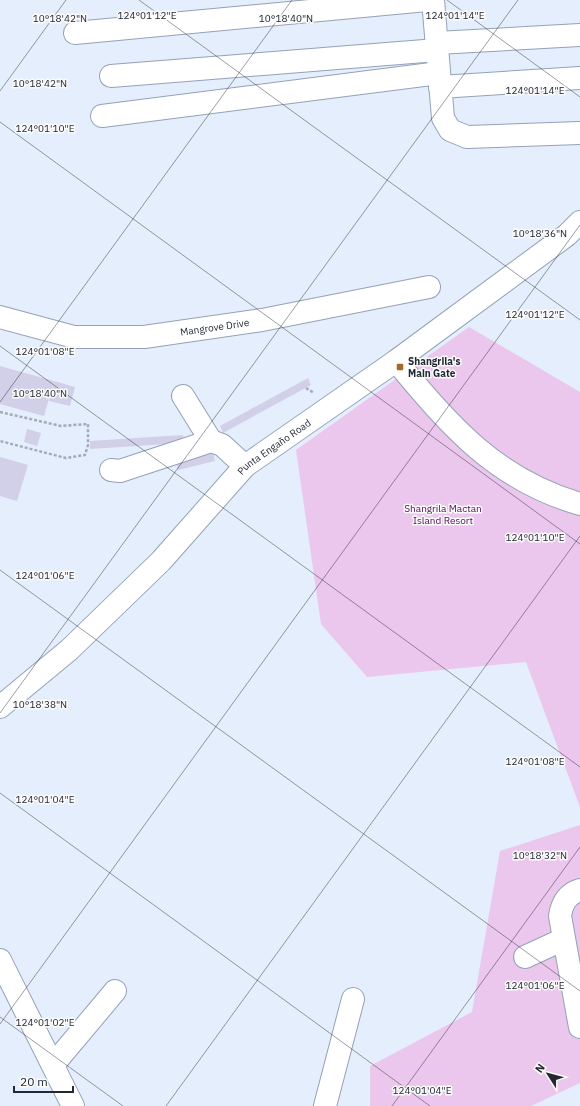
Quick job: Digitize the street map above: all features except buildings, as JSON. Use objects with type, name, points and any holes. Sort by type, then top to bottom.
[{"type":"street","points":[[75,33],[427,0]]},
{"type":"street","points":[[433,0],[442,118],[450,130],[467,137],[580,133]]},
{"type":"street","points":[[111,76],[580,35]]},
{"type":"street","points":[[102,116],[440,80],[580,78]]},
{"type":"street","name":"Punta Engaño Road","points":[[0,707],[69,650],[161,561],[245,466],[396,361],[567,235],[580,222]]},
{"type":"street","name":"Mangrove Drive","points":[[0,316],[74,338],[144,337],[262,320],[429,287]]},
{"type":"street","points":[[396,361],[442,416],[480,452],[525,483],[580,504]]},
{"type":"street","points":[[183,396],[211,442]]},
{"type":"street","points":[[111,470],[120,471],[211,442],[222,445],[245,466]]},
{"type":"street","points":[[580,890],[570,894],[563,904],[560,916],[580,1027]]},
{"type":"street","points":[[525,957],[564,939]]},
{"type":"street","points":[[0,960],[73,1106]]},
{"type":"street","points":[[53,1065],[115,991]]},
{"type":"street","points":[[325,1106],[353,999]]},
{"type":"path","points":[[0,412],[61,426],[88,424],[89,445],[85,455],[66,458],[0,441]]},
{"type":"green space","name":"Shangrila Mactan Island Resort","points":[[469,327],[580,392],[580,807],[526,662],[367,677],[321,624],[296,450]]},
{"type":"green space","points":[[580,825],[580,1083],[531,1106],[370,1106],[370,1066],[472,1012],[500,851]]},
{"type":"place","name":"Shangrila's Main Gate","points":[[400,367]]}]
